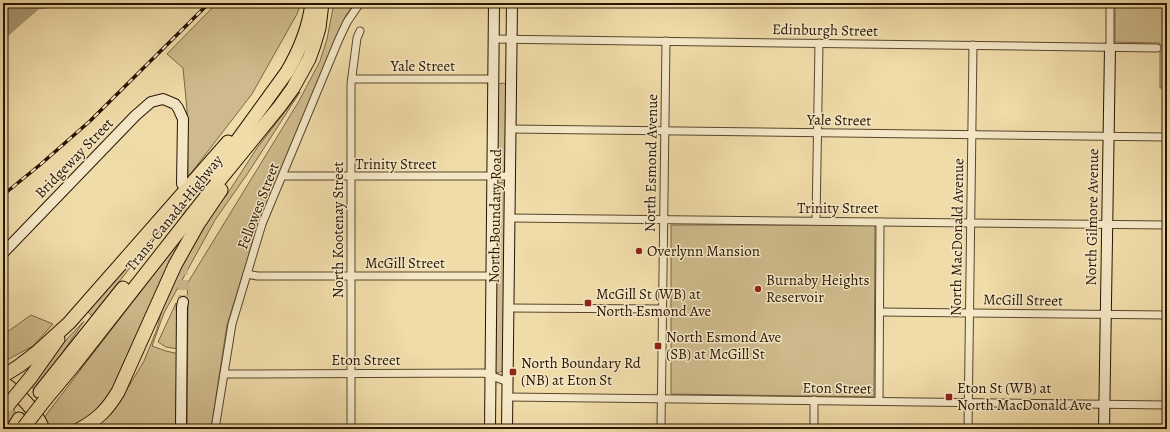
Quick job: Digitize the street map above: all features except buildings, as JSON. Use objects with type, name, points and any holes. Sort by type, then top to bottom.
[{"type":"highway","name":"Trans-Canada Highway","points":[[43,401],[217,169],[287,72],[297,55],[308,26],[312,3]]},
{"type":"highway","name":"Trans-Canada Highway","points":[[22,427],[74,365],[160,254],[280,106],[299,78],[309,59],[318,28],[322,3]]},
{"type":"highway","points":[[8,373],[36,353],[69,322],[268,98]]},
{"type":"highway","points":[[80,429],[98,418],[112,402],[118,392],[178,259],[225,185],[280,106]]},
{"type":"highway","points":[[5,409],[45,358],[69,322]]},
{"type":"highway","points":[[3,383],[25,401],[34,412],[42,429]]},
{"type":"street","name":"Fellowes Street","points":[[215,429],[232,324],[262,224],[339,39],[347,22],[360,3]]},
{"type":"street","name":"North Boundary Road","points":[[490,429],[494,3]]},
{"type":"street","name":"North Boundary Road","points":[[507,429],[512,3]]},
{"type":"street","name":"North Gilmore Avenue","points":[[1104,429],[1110,5]]},
{"type":"street","name":"North Kootenay Street","points":[[351,429],[352,79],[357,38],[360,31]]},
{"type":"street","name":"Edinburgh Street","points":[[494,39],[1157,48]]},
{"type":"street","name":"North Esmond Avenue","points":[[661,429],[666,42]]},
{"type":"street","points":[[816,221],[819,43]]},
{"type":"street","name":"North MacDonald Avenue","points":[[968,429],[973,45]]},
{"type":"street","name":"Yale Street","points":[[352,79],[493,78]]},
{"type":"street","name":"Bridgeway Street","points":[[3,253],[135,116],[151,102],[163,99],[175,104],[183,119],[182,184]]},
{"type":"street","name":"Yale Street","points":[[511,128],[1167,137]]},
{"type":"street","name":"Trinity Street","points":[[283,176],[510,176]]},
{"type":"street","name":"Trinity Street","points":[[510,218],[1167,225]]},
{"type":"street","points":[[879,401],[880,222]]},
{"type":"street","name":"McGill Street","points":[[247,274],[250,276],[491,276]]},
{"type":"street","points":[[181,429],[183,302]]},
{"type":"street","points":[[508,308],[663,310]]},
{"type":"street","name":"McGill Street","points":[[880,312],[1167,315]]},
{"type":"street","name":"Eton Street","points":[[224,374],[484,373],[508,382]]},
{"type":"street","name":"Eton Street","points":[[508,397],[1167,405]]},
{"type":"street","points":[[814,400],[814,429]]},
{"type":"shaded area","points":[[3,3],[56,3],[48,10],[40,11],[3,44]]},
{"type":"shaded area","points":[[217,3],[301,3],[297,14],[252,94],[188,177],[187,110],[183,68],[167,54]]},
{"type":"shaded area","points":[[334,3],[355,3],[346,15],[332,47],[254,238],[227,325],[211,429],[187,429],[187,284],[299,101],[320,61],[327,39]]},
{"type":"shaded area","points":[[1109,3],[1167,3],[1167,87],[1160,88],[1160,43],[1115,42],[1115,5]]},
{"type":"shaded area","points":[[504,83],[506,85],[506,168],[500,173],[497,172],[498,84]]},
{"type":"shaded area","points":[[300,92],[248,173],[215,220],[164,313],[152,346],[179,354],[176,429],[93,429],[115,409],[144,361],[157,329],[164,301],[188,252],[215,207],[226,196],[257,148]]},
{"type":"shaded area","points":[[502,182],[506,185],[504,370],[498,373],[495,372],[496,184]]},
{"type":"shaded area","points":[[194,222],[109,397],[90,416],[78,425],[66,429],[47,429],[42,421],[49,411]]},
{"type":"shaded area","points":[[671,225],[875,225],[874,397],[671,394]]},
{"type":"shaded area","points":[[147,243],[148,245],[92,316],[88,312]]},
{"type":"shaded area","points":[[176,303],[178,349],[166,347],[158,342]]},
{"type":"shaded area","points":[[31,315],[53,324],[33,346],[3,362],[3,335]]},
{"type":"shaded area","points":[[84,321],[61,355],[34,389],[29,385]]},
{"type":"shaded area","points":[[12,407],[16,413],[3,429],[3,418]]},
{"type":"pier","points":[[39,3],[58,3],[48,12],[40,12],[12,39],[3,45],[3,41],[8,36],[39,9],[47,9]]},
{"type":"tunnel","points":[[182,190],[183,302]]},
{"type":"railway","points":[[3,195],[90,121],[209,3]]},
{"type":"place","name":"Overlynn Mansion","points":[[639,251]]},
{"type":"place","name":"Burnaby Heights Reservoir","points":[[758,289]]},
{"type":"place","name":"McGill St (WB) at North Esmond Ave","points":[[588,303]]},
{"type":"place","name":"North Esmond Ave (SB) at McGill St","points":[[658,346]]},
{"type":"place","name":"North Boundary Rd (NB) at Eton St","points":[[513,372]]},
{"type":"place","name":"Eton St (WB) at North MacDonald Ave","points":[[949,397]]}]
